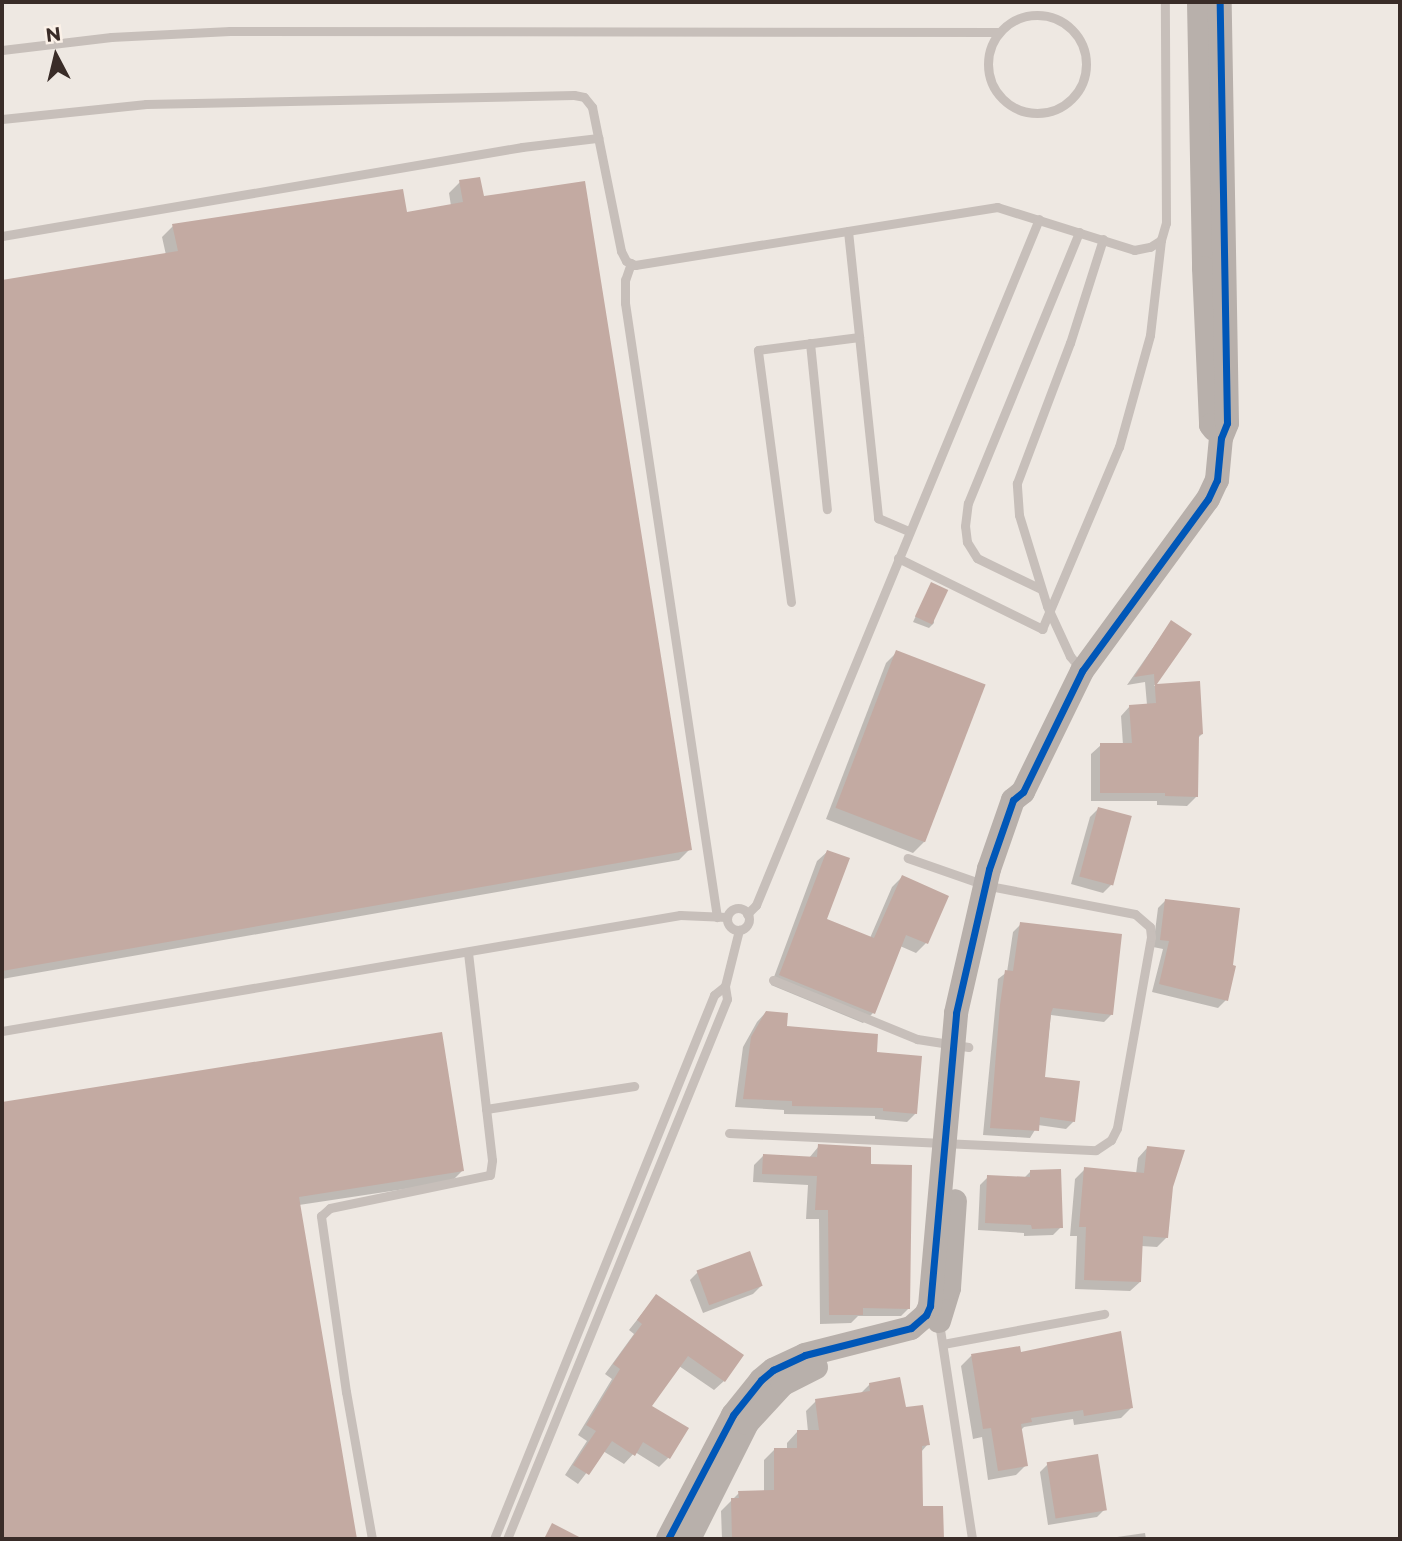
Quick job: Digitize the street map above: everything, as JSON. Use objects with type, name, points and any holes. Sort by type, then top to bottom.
[{"type":"street","points":[[689,1539],[747,1423],[783,1384],[821,1366],[924,1337],[937,1324],[960,1047],[956,1013],[992,887],[1013,800],[1023,792],[1082,671],[1208,499],[1217,480],[1221,438],[1211,425],[1209,12]]},
{"type":"street","points":[[668,1539],[740,1403],[773,1370],[805,1355],[911,1328],[926,1315],[937,1324]]},
{"type":"lane","points":[[898,558],[1042,629],[1050,613],[1119,447],[1150,335],[1161,240],[1166,223],[1165,2]]},
{"type":"lane","points":[[2,50],[111,37],[230,31],[999,32],[1011,22],[1041,15],[1069,26],[1085,52],[1086,69],[1081,85],[1072,99],[1058,108],[1041,113],[1024,111],[1008,104],[996,92],[989,77],[987,60],[999,32]]},
{"type":"lane","points":[[2,119],[146,104],[574,95],[584,97],[592,107],[621,251],[626,261],[635,265],[997,207],[1134,250],[1150,247],[1161,240]]},
{"type":"lane","points":[[2,236],[522,147],[598,138]]},
{"type":"lane","points":[[507,1539],[727,999],[725,986],[738,930],[747,924],[747,914],[756,905],[1039,219]]},
{"type":"lane","points":[[848,231],[878,518],[909,531]]},
{"type":"lane","points":[[1041,589],[977,558],[967,542],[965,526],[968,503],[1079,232]]},
{"type":"lane","points":[[1082,671],[1070,656],[1041,589],[1019,515],[1017,482],[1070,343],[1102,239]]},
{"type":"lane","points":[[631,262],[625,280],[625,303],[722,917],[729,926],[738,930]]},
{"type":"lane","points":[[791,602],[758,350],[859,337]]},
{"type":"lane","points":[[810,343],[827,509]]},
{"type":"lane","points":[[729,1133],[951,1141],[1096,1150],[1111,1140],[1117,1128],[1151,937],[1150,927],[1135,914],[992,887],[908,858]]},
{"type":"lane","points":[[2,1031],[680,915],[722,917],[735,908],[747,914]]},
{"type":"lane","points":[[372,1539],[345,1392],[321,1216],[330,1208],[485,1178],[493,1169],[468,952]]},
{"type":"lane","points":[[773,980],[887,1028],[960,1047]]},
{"type":"lane","points":[[494,1539],[714,995],[725,986]]},
{"type":"lane","points":[[486,1110],[634,1087]]},
{"type":"lane","points":[[972,1539],[937,1324],[1104,1314]]},
{"type":"building","points":[[480,177],[484,196],[585,181],[692,850],[2,971],[2,280],[178,251],[172,224],[403,189],[407,212],[463,202],[459,180]]},
{"type":"building","points":[[931,582],[948,590],[932,624],[915,616]]},
{"type":"building","points":[[1171,620],[1192,634],[1157,684],[1200,681],[1203,734],[1199,735],[1198,797],[1165,796],[1165,793],[1100,793],[1100,743],[1132,743],[1129,705],[1156,703],[1154,674],[1134,677]]},
{"type":"building","points":[[896,650],[986,684],[925,842],[835,808]]},
{"type":"building","points":[[1098,807],[1132,816],[1113,886],[1079,877]]},
{"type":"building","points":[[827,850],[850,858],[827,919],[874,938],[902,875],[949,896],[928,944],[906,935],[875,1014],[779,975]]},
{"type":"building","points":[[1165,899],[1240,908],[1233,965],[1236,966],[1228,1001],[1159,984],[1169,941],[1160,940]]},
{"type":"building","points":[[1020,922],[1122,934],[1113,1015],[1053,1008],[1045,1077],[1080,1081],[1075,1122],[1040,1117],[1039,1131],[990,1128],[1005,970],[1013,971]]},
{"type":"building","points":[[766,1011],[788,1013],[787,1026],[878,1034],[877,1052],[922,1056],[917,1114],[883,1111],[883,1108],[792,1106],[792,1101],[743,1099],[751,1037]]},
{"type":"building","points":[[442,1032],[464,1171],[299,1197],[357,1539],[2,1539],[2,1102]]},
{"type":"building","points":[[818,1144],[871,1147],[871,1164],[912,1165],[910,1309],[863,1308],[863,1315],[829,1315],[828,1210],[815,1210],[817,1176],[762,1174],[763,1154],[817,1157]]},
{"type":"building","points":[[1147,1146],[1185,1150],[1173,1187],[1168,1238],[1143,1236],[1141,1282],[1084,1280],[1086,1227],[1079,1227],[1084,1167],[1144,1173]]},
{"type":"building","points":[[1061,1169],[1063,1228],[1032,1229],[1031,1225],[985,1223],[987,1175],[1030,1177],[1030,1170]]},
{"type":"building","points":[[750,1251],[763,1286],[709,1305],[696,1270]]},
{"type":"building","points":[[656,1294],[744,1355],[725,1382],[688,1356],[652,1406],[689,1428],[670,1459],[643,1442],[635,1456],[612,1441],[589,1475],[573,1465],[596,1431],[586,1425],[620,1369],[613,1364],[642,1324],[637,1320]]},
{"type":"building","points":[[1121,1331],[1133,1408],[1084,1416],[1083,1410],[1031,1418],[1032,1422],[1021,1424],[1028,1466],[998,1471],[991,1428],[983,1429],[971,1354],[1020,1346],[1021,1352]]},
{"type":"building","points":[[900,1377],[906,1407],[923,1405],[930,1445],[922,1446],[923,1506],[943,1506],[944,1539],[732,1539],[731,1498],[739,1498],[738,1491],[774,1490],[774,1448],[797,1448],[797,1430],[819,1430],[815,1399],[870,1391],[869,1383]]},
{"type":"building","points":[[1098,1454],[1107,1510],[1056,1518],[1047,1462]]},
{"type":"building","points":[[552,1523],[583,1539],[544,1539]]},
{"type":"cycle path","points":[[668,1539],[733,1415],[761,1380],[773,1370],[805,1355],[911,1328],[926,1315],[930,1306],[956,1013],[989,869],[1013,800],[1023,792],[1082,671],[1208,499],[1217,480],[1221,438],[1227,423],[1220,2]]}]
